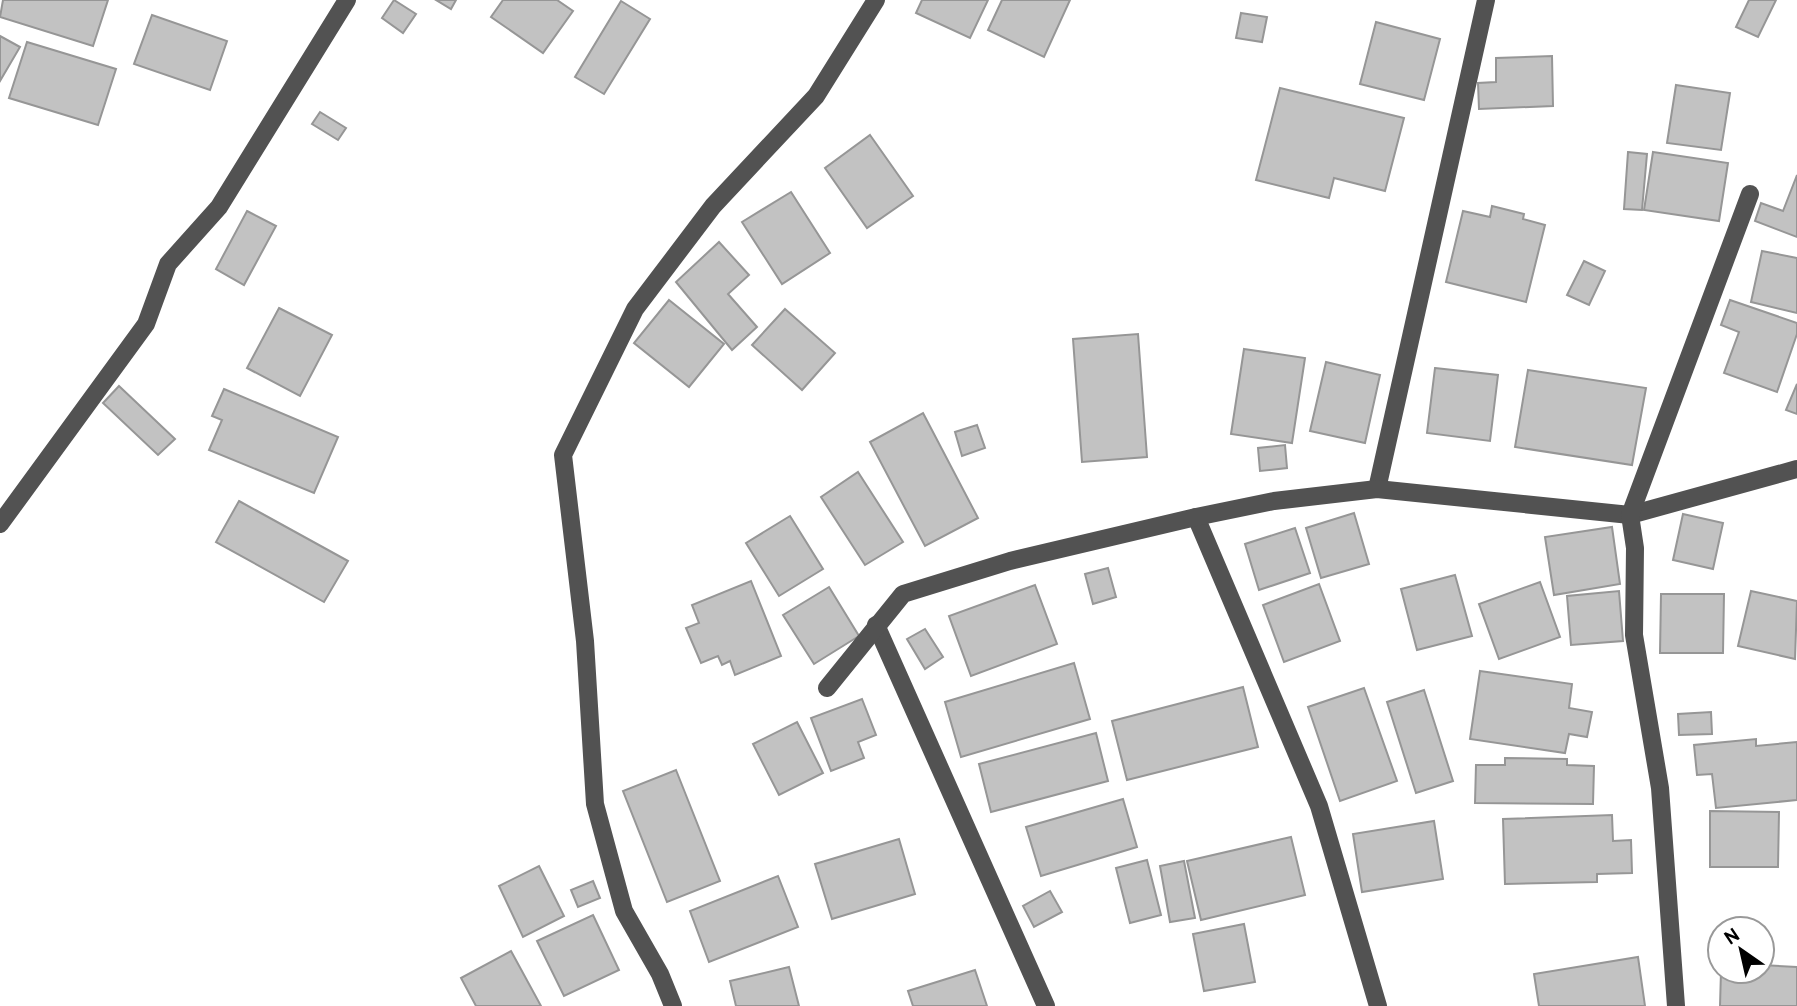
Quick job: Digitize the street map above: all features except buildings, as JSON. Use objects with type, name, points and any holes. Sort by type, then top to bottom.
[{"type":"street","points":[[0,524],[146,324],[168,264],[219,207],[347,0]]},
{"type":"street","points":[[673,1006],[660,974],[624,911],[595,804],[585,641],[563,455],[635,309],[713,206],[816,96],[877,0]]},
{"type":"street","points":[[1377,489],[1486,0]]},
{"type":"street","points":[[1676,1006],[1660,788],[1634,635],[1635,548],[1630,515],[1750,194]]},
{"type":"street","points":[[827,688],[903,594],[1010,561],[1196,517],[1274,501],[1377,489],[1630,515],[1797,469]]},
{"type":"street","points":[[1196,517],[1319,806],[1378,1006]]},
{"type":"street","points":[[876,625],[1046,1006]]}]
